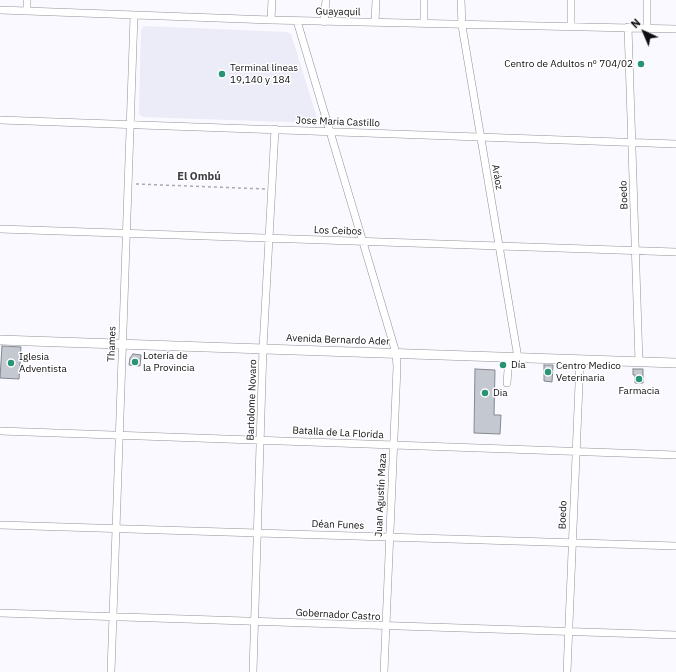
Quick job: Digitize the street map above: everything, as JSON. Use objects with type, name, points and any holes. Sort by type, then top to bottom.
[{"type":"main road","name":"Avenida Bernardo Ader","points":[[0,340],[676,363]]},
{"type":"street","points":[[27,0],[27,11]]},
{"type":"street","points":[[271,20],[272,0]]},
{"type":"street","points":[[324,22],[326,0]]},
{"type":"street","points":[[375,22],[376,0]]},
{"type":"street","points":[[424,0],[424,24]]},
{"type":"street","name":"Aráoz","points":[[460,0],[462,26],[498,246],[514,358],[507,383]]},
{"type":"street","points":[[571,0],[571,27]]},
{"type":"street","points":[[647,0],[647,28]]},
{"type":"street","name":"Guayaquil","points":[[0,10],[134,16],[324,22],[375,22],[462,26],[628,27],[676,29]]},
{"type":"street","name":"Thames","points":[[111,672],[134,16]]},
{"type":"street","name":"Juan Agustín Maza","points":[[297,21],[331,131],[396,354],[397,367],[384,672]]},
{"type":"street","name":"Boedo","points":[[628,27],[639,362]]},
{"type":"street","name":"Jose Maria Castillo","points":[[0,120],[676,144]]},
{"type":"street","name":"Bartolome Novaro","points":[[253,672],[260,440],[271,238],[275,130]]},
{"type":"street","name":"Los Ceibos","points":[[0,229],[676,252]]},
{"type":"street","name":"Boedo","points":[[567,672],[580,360]]},
{"type":"street","name":"Batalla de La Florida","points":[[0,431],[676,455]]},
{"type":"street","name":"Déan Funes","points":[[0,525],[676,546]]},
{"type":"street","name":"Gobernador Castro","points":[[0,613],[255,621],[386,627],[676,635]]},
{"type":"path","points":[[128,184],[272,189]]},
{"type":"shaded area","name":"Terminal líneas 19,140 y 184","points":[[144,26],[287,32],[291,34],[318,121],[315,123],[143,117],[139,114],[141,30]]},
{"type":"building","name":"Iglesia Adventista","points":[[2,346],[21,347],[19,379],[0,378]]},
{"type":"building","name":"Lotería de la Provincia","points":[[133,354],[141,355],[140,366],[129,365],[130,358]]},
{"type":"building","name":"Centro Medico Veterinaria","points":[[544,365],[553,365],[552,382],[544,381]]},
{"type":"building","name":"Dia","points":[[475,369],[495,370],[494,415],[501,415],[500,434],[474,433]]},
{"type":"building","name":"Farmacia","points":[[633,369],[643,369],[643,383],[635,383]]},
{"type":"place","name":"Centro de Adultos nº 704/02","points":[[641,64]]},
{"type":"place","name":"Terminal líneas 19,140 y 184","points":[[222,74]]},
{"type":"place","name":"Lotería de la Provincia","points":[[135,362]]},
{"type":"place","name":"Iglesia Adventista","points":[[11,363]]},
{"type":"place","name":"Día","points":[[503,365]]},
{"type":"place","name":"Centro Medico Veterinaria","points":[[548,372]]},
{"type":"place","name":"Farmacia","points":[[639,379]]},
{"type":"place","name":"Dia","points":[[485,393]]},
{"type":"district","name":"El Ombú","points":[[199,177]]}]
